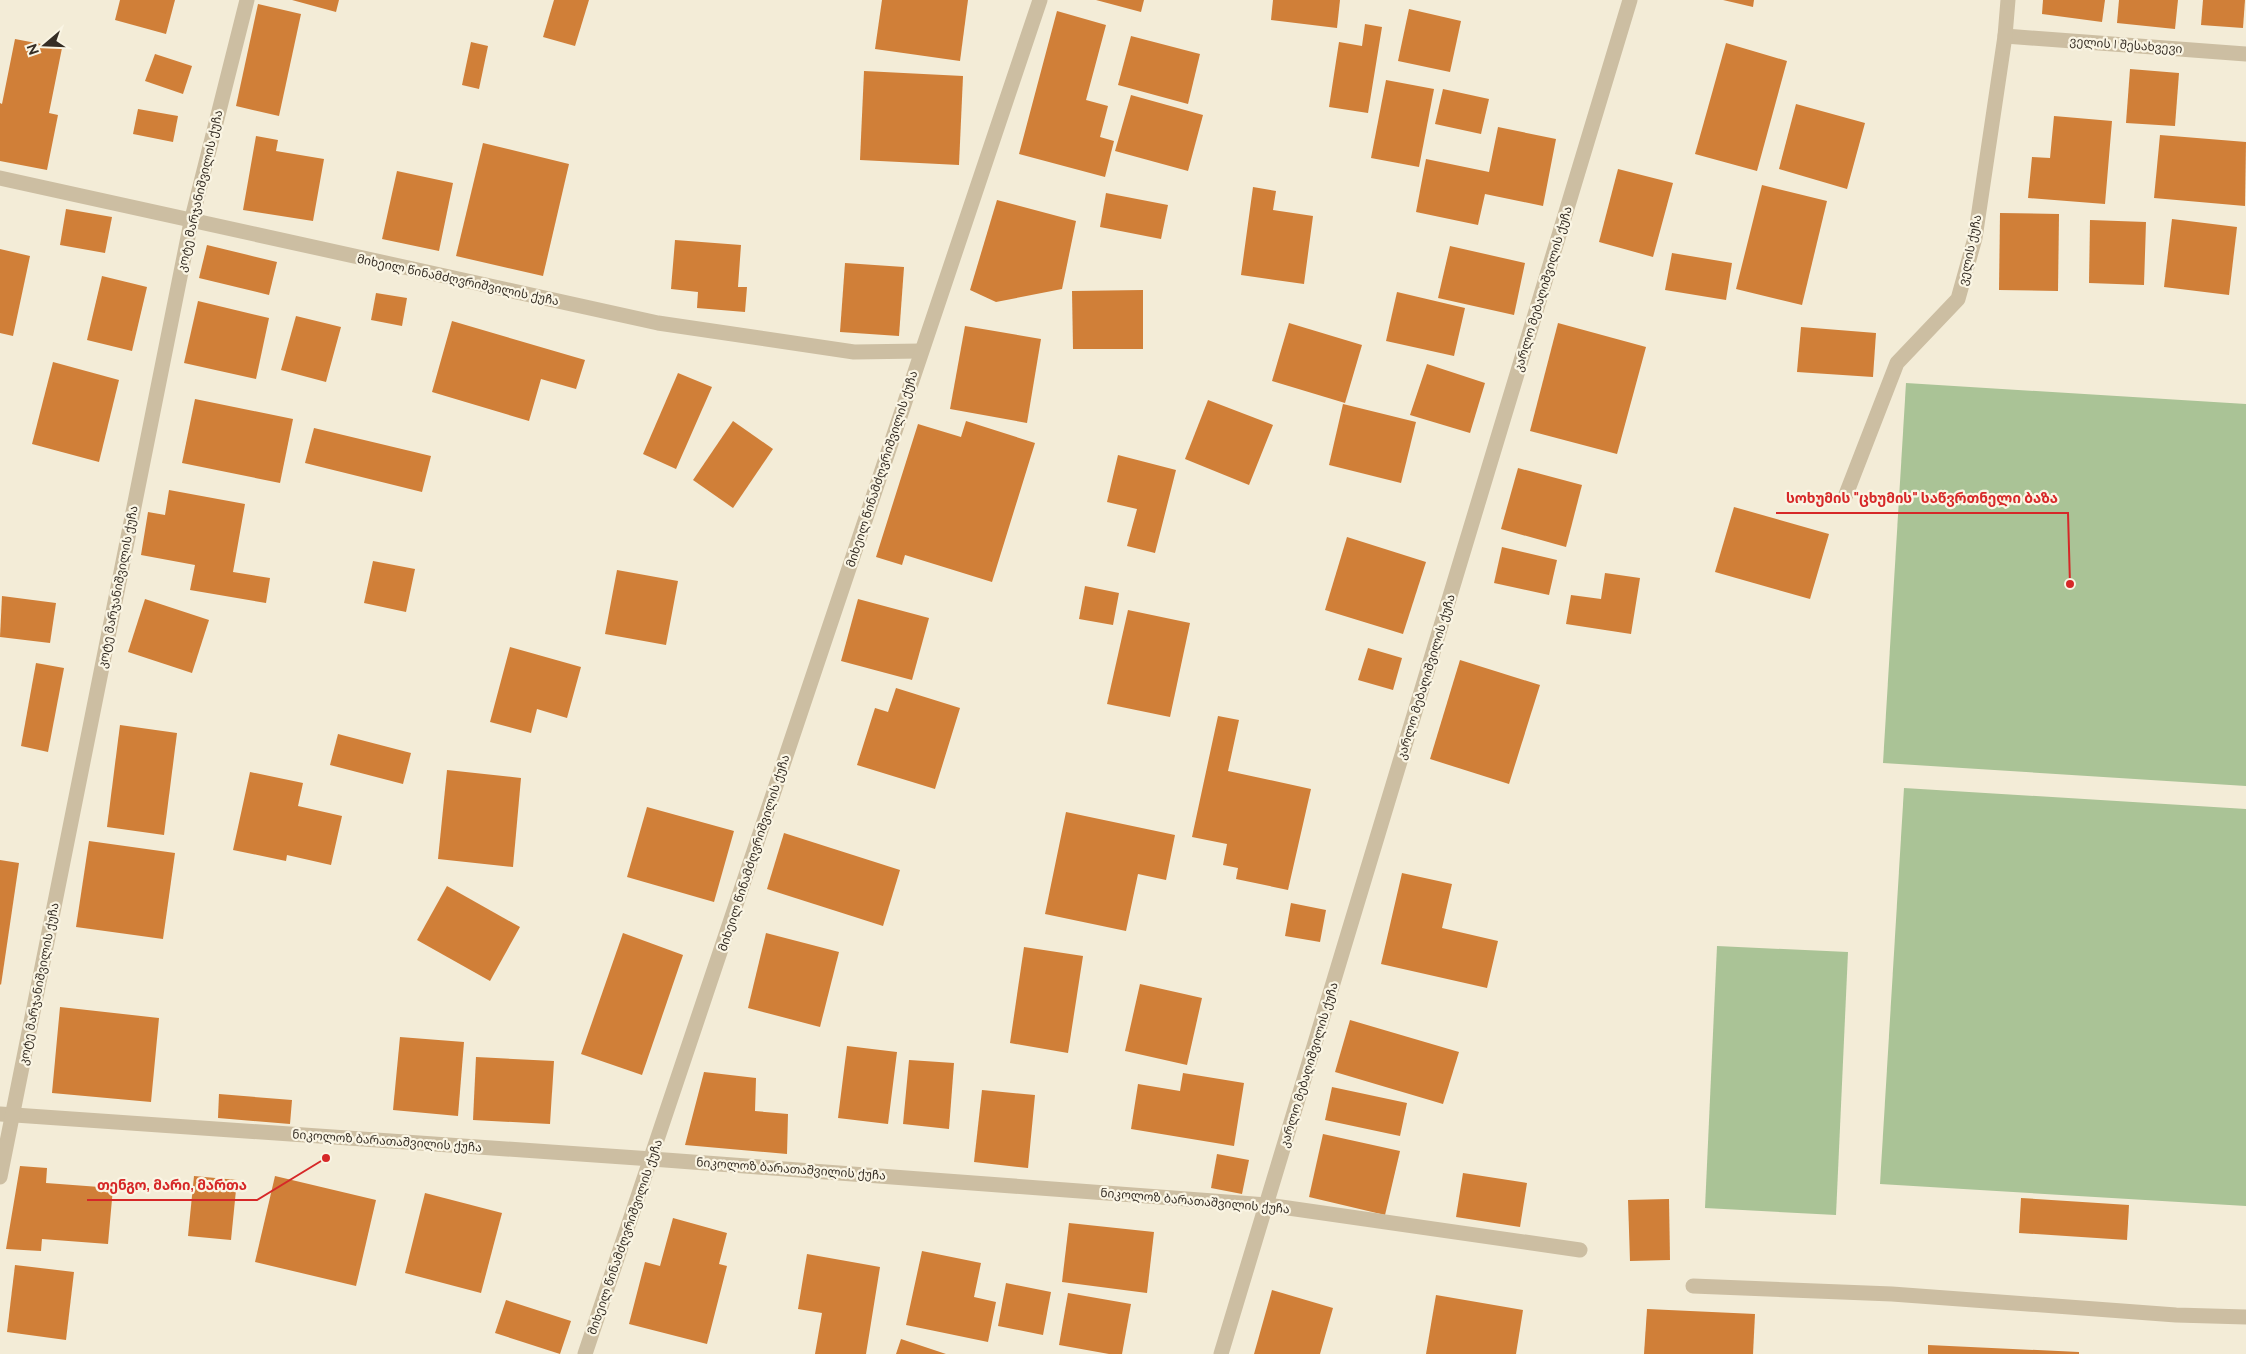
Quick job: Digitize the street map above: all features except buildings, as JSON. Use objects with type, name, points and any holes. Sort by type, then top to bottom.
[{"type":"street","name":"კოტე მარჯანიშვილის ქუჩა","points":[[0,1177],[6,1114],[191,222],[247,0]]},
{"type":"street","name":"მიხეილ წინამძღვრიშვილის ქუჩა","points":[[585,1354],[1040,0]]},
{"type":"street","name":"კარლო მებაღიშვილის ქუჩა","points":[[1222,1354],[1630,0]]},
{"type":"street","name":"ველის ქუჩა","points":[[1845,498],[1897,363],[1958,299],[1975,238],[2005,36],[2008,0]]},
{"type":"street","name":"ველის I შესახვევი","points":[[2005,36],[2246,54]]},
{"type":"street","name":"მიხეილ წინამძღვრიშვილის ქუჩა","points":[[0,178],[191,222],[658,323],[854,352],[921,351]]},
{"type":"street","name":"ნიკოლოზ ბარათაშვილის ქუჩა","points":[[6,1114],[652,1159],[1267,1205],[1580,1250]]},
{"type":"street","points":[[1693,1286],[1892,1294],[2176,1315],[2246,1317]]},
{"type":"green space","points":[[1906,383],[2246,404],[2246,786],[1883,763]]},
{"type":"green space","points":[[1904,788],[2246,809],[2246,1206],[1880,1184]]},
{"type":"green space","points":[[1717,946],[1848,952],[1836,1215],[1705,1208]]},
{"type":"place","name":"სოხუმის \"ცხუმის\" საწვრთნელი ბაზა","points":[[2070,584]]},
{"type":"place","name":"თენგო, მარი, მართა","points":[[326,1158]]}]
